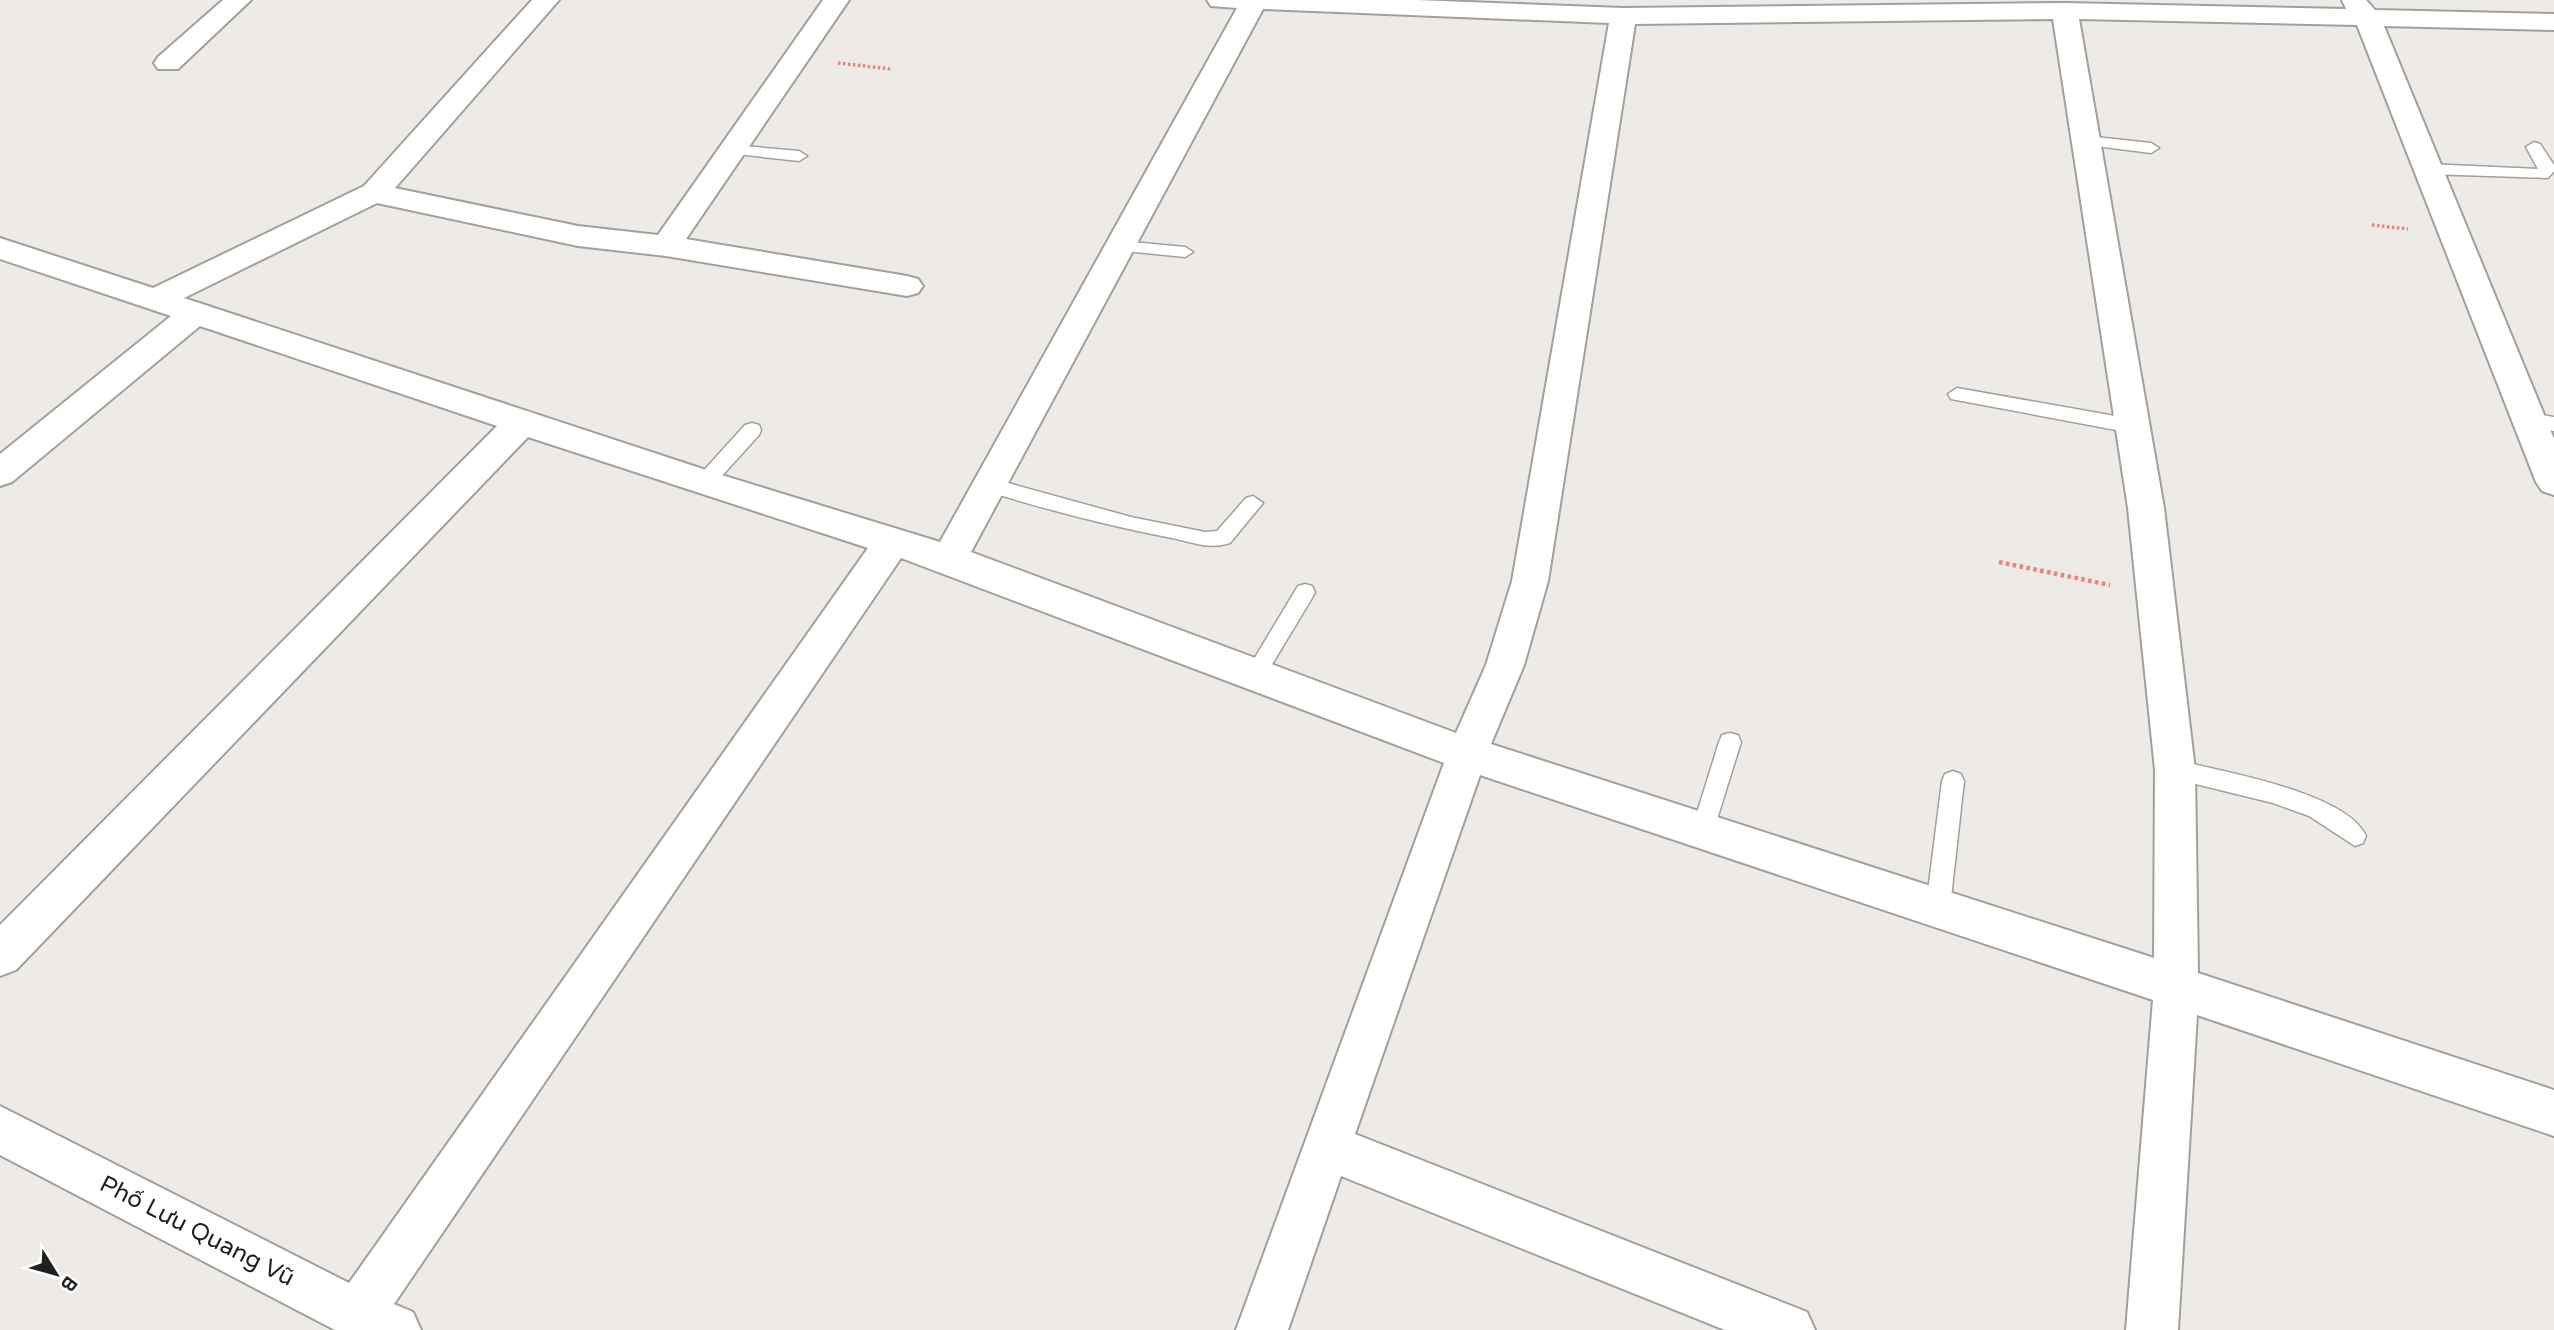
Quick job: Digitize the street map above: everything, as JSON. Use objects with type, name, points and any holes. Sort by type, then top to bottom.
[{"type":"street","points":[[168,64],[238,0]]},
{"type":"street","points":[[156,299],[374,193],[546,0]]},
{"type":"street","points":[[666,246],[836,0]]},
{"type":"street","points":[[1220,0],[1623,16],[1843,7],[2065,11],[2360,10],[2554,22]]},
{"type":"street","points":[[949,559],[1253,3]]},
{"type":"street","points":[[2360,10],[2542,422],[2554,482]]},
{"type":"street","points":[[2065,11],[2132,426],[2175,770],[2176,986],[2152,1330]]},
{"type":"street","points":[[1262,1330],[1466,754],[1505,665],[1530,581],[1623,16]]},
{"type":"street","points":[[374,193],[578,236],[666,246],[907,286]]},
{"type":"street","points":[[0,248],[704,483],[949,559],[1466,754],[1703,829],[2554,1113]]},
{"type":"street","points":[[0,473],[196,313]]},
{"type":"street","points":[[0,956],[521,423]]},
{"type":"street","points":[[376,1322],[893,541]]},
{"type":"street","name":"Phố Lưu Quang Vũ","points":[[0,1130],[376,1322]]},
{"type":"street","points":[[1327,1147],[1789,1330]]},
{"type":"lane","points":[[2086,141],[2151,148]]},
{"type":"lane","points":[[2428,169],[2542,174],[2548,168],[2534,147]]},
{"type":"lane","points":[[733,150],[799,156]]},
{"type":"lane","points":[[1121,246],[1185,252]]},
{"type":"lane","points":[[1957,394],[2132,426]]},
{"type":"lane","points":[[704,483],[752,430]]},
{"type":"lane","points":[[990,485],[1131,524],[1175,531],[1205,540],[1223,538],[1253,503]]},
{"type":"lane","points":[[1255,675],[1305,592]]},
{"type":"lane","points":[[1703,829],[1730,742]]},
{"type":"lane","points":[[2175,770],[2274,793],[2317,809],[2355,836]]},
{"type":"lane","points":[[1938,907],[1953,781]]},
{"type":"path","points":[[796,59],[891,69]]},
{"type":"path","points":[[1999,562],[2155,595]]}]
